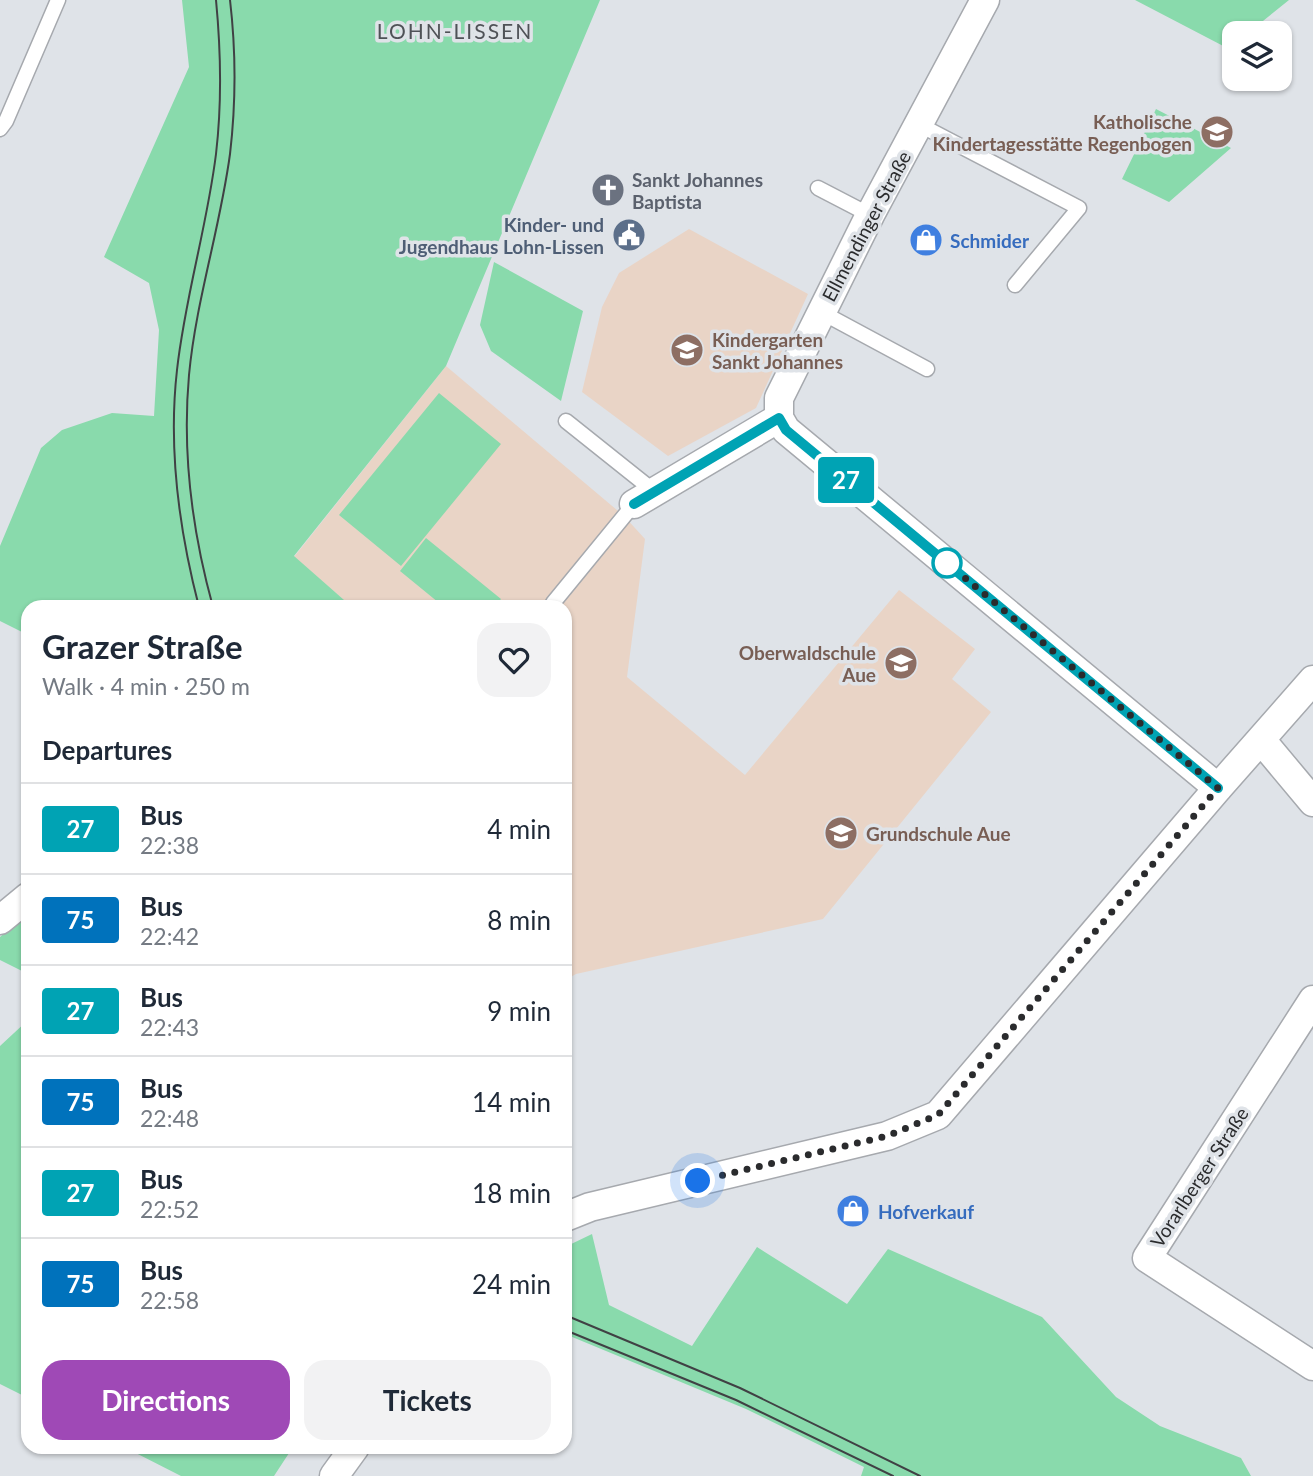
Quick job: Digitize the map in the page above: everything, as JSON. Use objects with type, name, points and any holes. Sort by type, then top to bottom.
[{"type":"street","name":"Ellmendinger Straße","points":[[779,418],[779,398],[821,312],[985,0]]},
{"type":"street","points":[[645,498],[779,418],[786,430],[1218,788]]},
{"type":"street","points":[[572,1214],[590,1207],[887,1136],[938,1115],[1313,680]]},
{"type":"street","points":[[1262,741],[1313,802]]},
{"type":"street","points":[[0,920],[21,903]]},
{"type":"street","name":"Vorarlberger Straße","points":[[1313,1000],[1147,1258],[1313,1366]]},
{"type":"street","points":[[334,1476],[350,1454]]},
{"type":"lane","points":[[0,129],[6,121],[58,0]]},
{"type":"lane","points":[[920,125],[1079,208],[1016,285]]},
{"type":"lane","points":[[818,188],[870,215]]},
{"type":"lane","points":[[821,312],[927,369]]},
{"type":"lane","points":[[556,600],[645,498],[566,421]]},
{"type":"shaded area","name":"Kindergarten Sankt Johannes","points":[[689,229],[808,294],[756,408],[668,456],[582,392],[602,307],[619,273]]},
{"type":"shaded area","name":"Oberwaldschule Aue","points":[[446,366],[624,516],[645,539],[627,677],[745,775],[899,590],[975,649],[952,679],[991,712],[823,919],[572,976],[572,600],[344,600],[294,557]]},
{"type":"green space","points":[[182,0],[600,0],[446,366],[294,556],[344,600],[21,600],[21,632],[0,621],[0,546],[41,448],[62,430],[112,413],[154,416],[159,330],[149,283],[104,257],[189,67]]},
{"type":"green space","points":[[1135,0],[1289,0],[1263,21],[1222,21],[1222,45]]},
{"type":"green space","points":[[1156,109],[1231,148],[1169,202],[1122,179]]},
{"type":"green space","points":[[494,262],[583,311],[561,401],[491,351],[480,325]]},
{"type":"green space","points":[[439,393],[501,444],[401,566],[339,515]]},
{"type":"green space","points":[[426,538],[501,599],[435,600],[400,571]]},
{"type":"green space","points":[[21,919],[21,970],[0,960],[0,937]]},
{"type":"green space","points":[[21,1026],[21,1394],[0,1384],[0,1046]]},
{"type":"green space","points":[[592,1234],[609,1305],[692,1346],[757,1247],[847,1304],[888,1249],[1042,1317],[1116,1397],[1160,1426],[1241,1458],[1251,1476],[861,1476],[864,1467],[746,1409],[572,1337],[572,1244]]},
{"type":"green space","points":[[138,1454],[288,1454],[274,1476],[181,1476]]},
{"type":"tram line","points":[[197,600],[181,519],[174,430],[181,343],[216,154],[220,77],[216,0]]},
{"type":"tram line","points":[[211,600],[199,550],[190,492],[187,404],[192,347],[230,154],[234,77],[230,0]]},
{"type":"tram line","points":[[572,1318],[740,1388],[920,1476]]},
{"type":"tram line","points":[[572,1333],[736,1400],[893,1476]]},
{"type":"bus line","name":"27","points":[[634,504],[779,418],[786,430],[1218,788]]},
{"type":"place","name":"Katholische Kindertagesstätte Regenbogen","points":[[1217,132]]},
{"type":"place","name":"Sankt Johannes Baptista","points":[[608,190]]},
{"type":"place","name":"Kinder- und Jugendhaus Lohn-Lissen","points":[[629,235]]},
{"type":"place","name":"Schmider","points":[[926,240]]},
{"type":"place","name":"Kindergarten Sankt Johannes","points":[[687,350]]},
{"type":"place","name":"Oberwaldschule Aue","points":[[901,663]]},
{"type":"place","name":"Grundschule Aue","points":[[841,833]]},
{"type":"place","name":"Hofverkauf","points":[[853,1211]]},
{"type":"district","name":"LOHN-LISSEN","points":[[455,30]]},
{"type":"route","points":[[698,1181],[887,1136],[938,1115],[1218,788],[947,563]]}]
